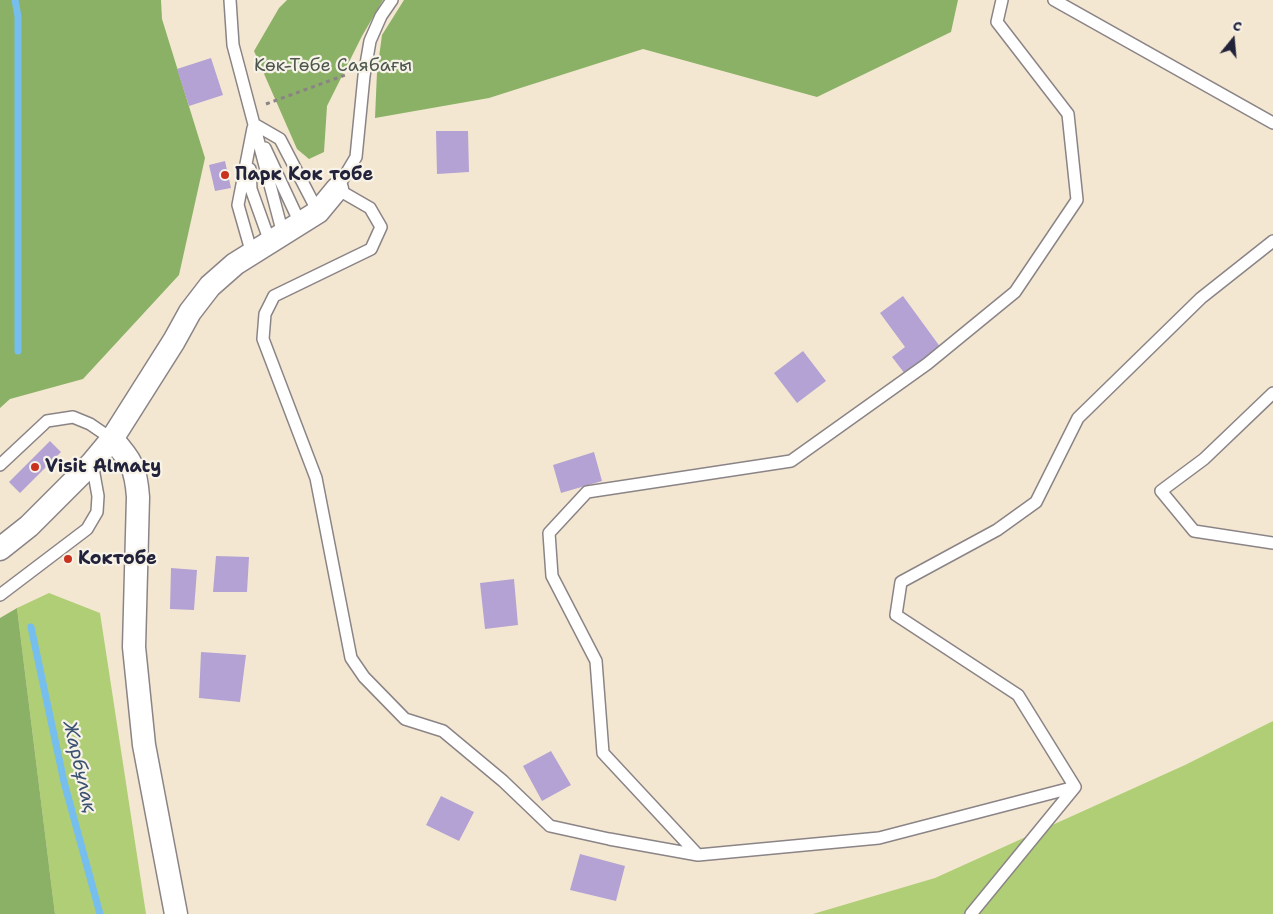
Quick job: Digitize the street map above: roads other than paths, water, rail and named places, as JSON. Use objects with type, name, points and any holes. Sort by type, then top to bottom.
[{"type":"street","points":[[0,549],[28,526],[92,462],[112,439],[174,341],[190,312],[210,286],[235,264],[285,233],[337,189]]},
{"type":"street","points":[[112,439],[128,456],[137,477],[135,656],[144,745],[176,914]]},
{"type":"lane","points":[[230,0],[233,45],[270,188],[285,233]]},
{"type":"lane","points":[[392,0],[381,16],[370,41],[363,85],[356,157],[337,189],[370,208],[381,227],[370,250],[274,296],[265,314],[263,339],[316,478],[351,658],[364,677],[405,719],[443,731],[504,781],[550,826],[698,855],[879,838],[1075,787]]},
{"type":"lane","points":[[698,855],[603,753],[596,661],[552,576],[549,533],[587,492],[791,461],[927,364],[1015,292],[1078,200],[1068,114],[997,22],[1002,0]]},
{"type":"lane","points":[[1054,0],[1273,123]]},
{"type":"lane","points":[[254,124],[238,205],[285,233]]},
{"type":"lane","points":[[254,124],[280,140],[285,233]]},
{"type":"lane","points":[[254,124],[285,233]]},
{"type":"lane","points":[[249,152],[251,189],[285,233]]},
{"type":"lane","points":[[1075,787],[1018,695],[896,615],[901,582],[998,530],[1036,502],[1078,418],[1201,298],[1273,241]]},
{"type":"lane","points":[[1273,393],[1204,459],[1161,491],[1194,531],[1273,543]]},
{"type":"lane","points":[[0,465],[47,421],[72,417],[90,424],[112,439]]},
{"type":"lane","points":[[0,595],[87,529],[97,512],[98,496],[92,462]]},
{"type":"lane","points":[[971,914],[1075,787]]},
{"type":"waterway","name":"Жарбұлақ","points":[[15,0],[18,16],[18,351]]},
{"type":"waterway","name":"Жарбұлақ","points":[[31,627],[64,782],[100,914]]},
{"type":"place","name":"Парк Кок тобе","points":[[225,175]]},
{"type":"place","name":"Visit Almaty","points":[[35,467]]},
{"type":"place","name":"Коктобе","points":[[68,559]]},
{"type":"park label","name":"Көк-Төбе Саябағы","points":[[333,66]]}]
